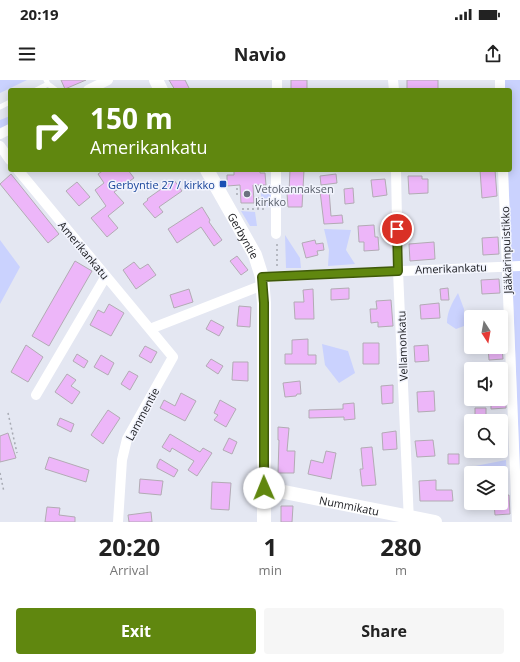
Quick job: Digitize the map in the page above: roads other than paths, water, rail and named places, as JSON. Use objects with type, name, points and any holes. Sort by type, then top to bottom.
[{"type":"main road","name":"Gerbyntie","points":[[208,172],[255,255],[263,281],[264,522]]},
{"type":"main road","name":"Nummikatu","points":[[264,488],[409,520],[435,522]]},
{"type":"street","points":[[92,88],[108,80]]},
{"type":"street","points":[[0,146],[8,157]]},
{"type":"street","name":"Amerikankatu","points":[[20,172],[173,357]]},
{"type":"street","points":[[276,172],[276,234]]},
{"type":"street","name":"Vellamonkatu","points":[[396,172],[398,271],[409,520]]},
{"type":"street","name":"Jääkärinpuistikko","points":[[503,172],[517,522]]},
{"type":"street","name":"Amerikankatu","points":[[150,329],[238,294],[263,281],[398,271],[520,266]]},
{"type":"street","points":[[36,395],[106,276]]},
{"type":"street","name":"Lammentie","points":[[118,522],[122,460],[127,439],[173,357]]},
{"type":"lane","points":[[39,88],[47,82]]},
{"type":"place","name":"Gerbyntie 27 / kirkko","points":[[223,184]]},
{"type":"place","name":"Vetokannaksen kirkko","points":[[247,194]]}]
